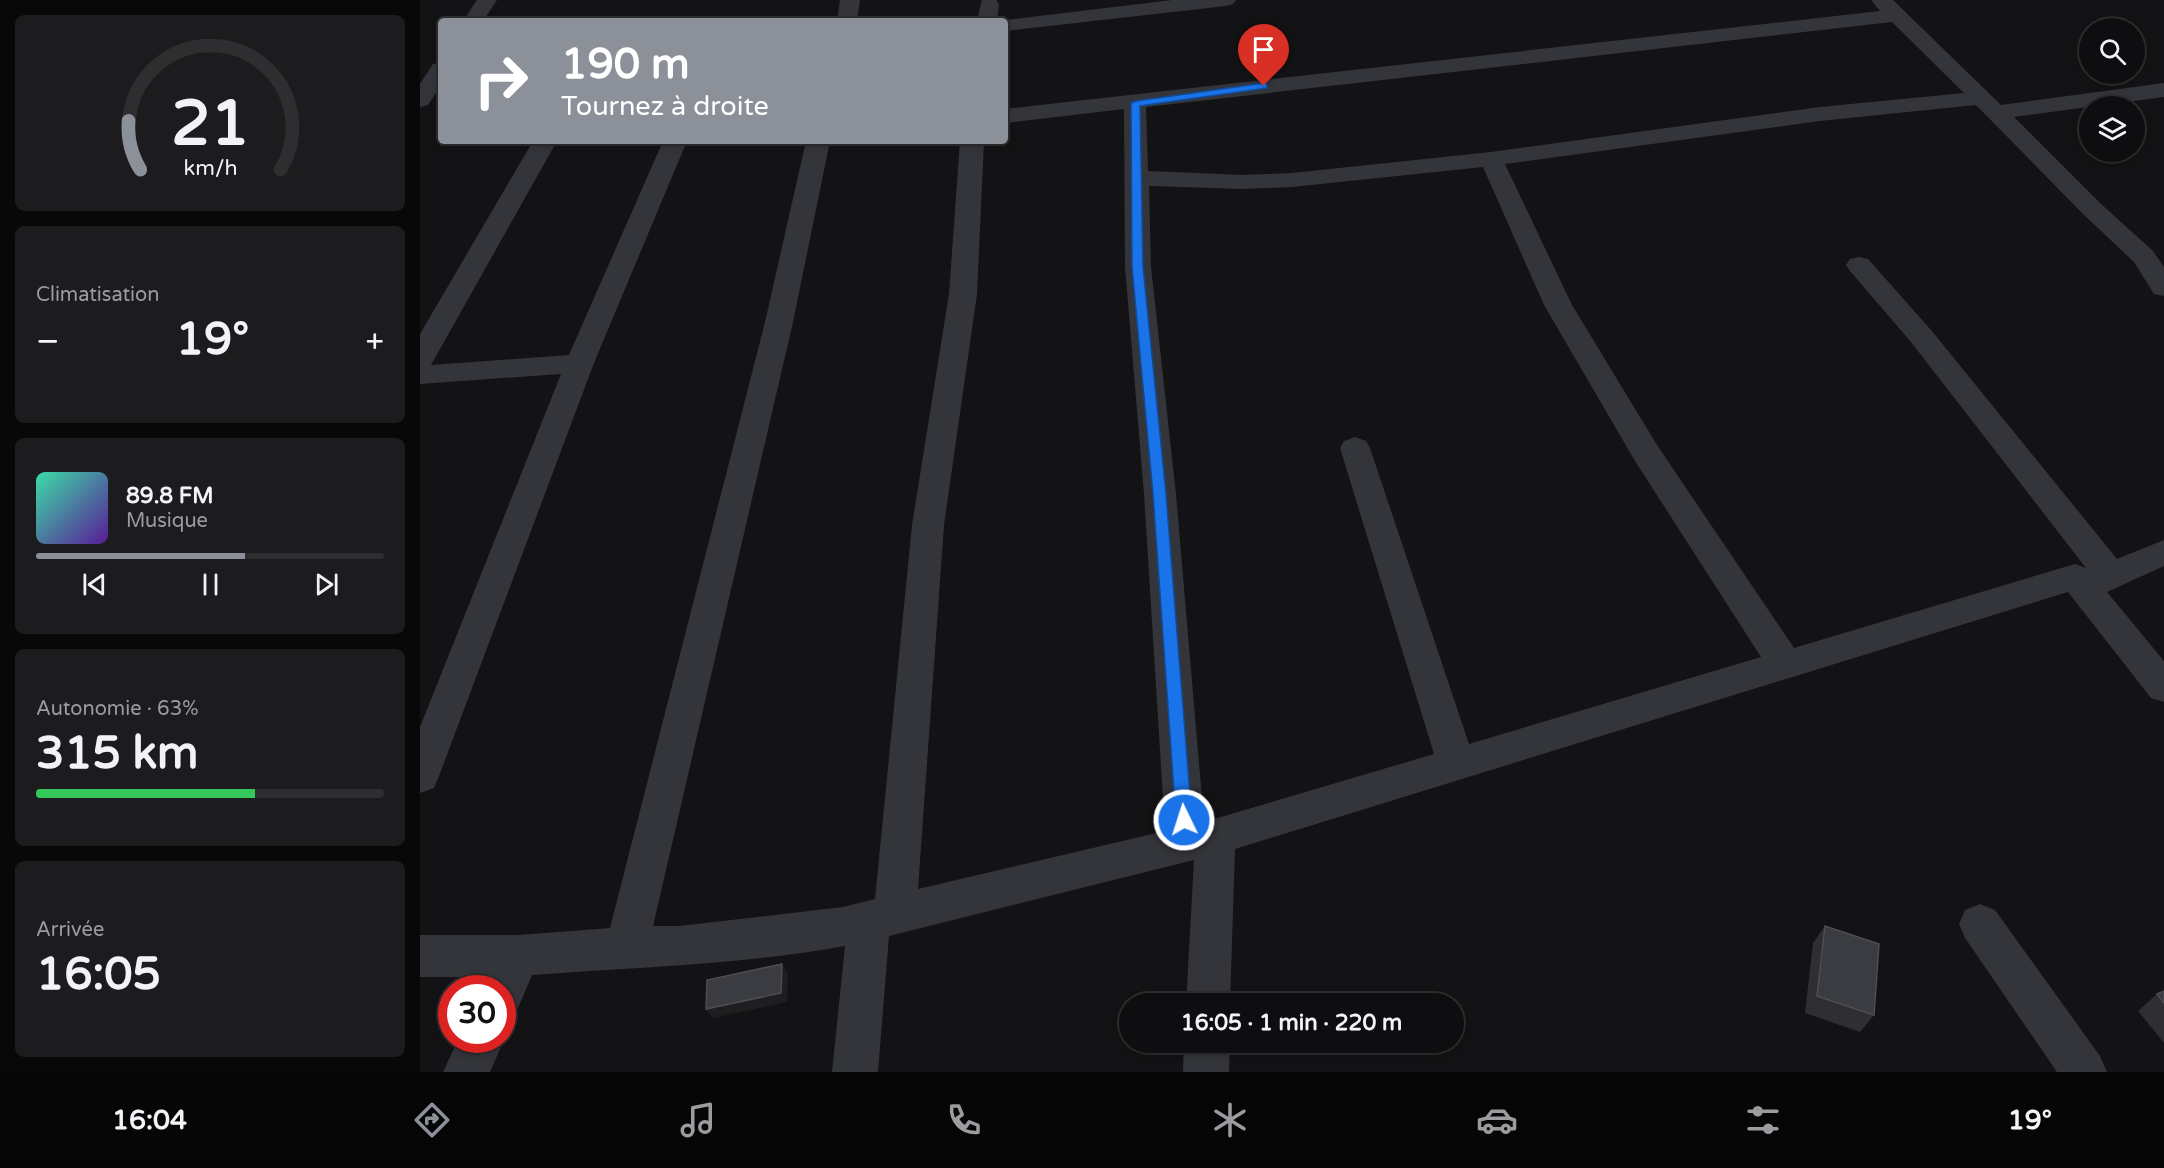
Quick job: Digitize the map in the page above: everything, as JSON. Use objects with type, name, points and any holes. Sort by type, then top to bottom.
[{"type":"street","points":[[475,18],[487,0]]},
{"type":"street","points":[[848,18],[850,0]]},
{"type":"street","points":[[1008,25],[1226,0]]},
{"type":"street","points":[[1008,116],[1136,103],[1889,8],[2091,208],[2144,256],[2164,288]]},
{"type":"street","points":[[420,100],[438,73]]},
{"type":"street","points":[[1135,178],[1243,182],[1292,180],[1491,159],[1809,116],[1989,105],[2164,90]]},
{"type":"street","points":[[1136,103],[1135,178],[1138,267],[1160,494],[1200,840],[1208,993]]},
{"type":"street","points":[[420,359],[543,144]]},
{"type":"street","points":[[420,776],[580,363],[674,144]]},
{"type":"street","points":[[627,947],[779,322],[817,144]]},
{"type":"street","points":[[855,1072],[882,917],[928,525],[963,294],[972,144]]},
{"type":"street","points":[[1491,159],[1558,305],[1646,453],[1785,664]]},
{"type":"street","points":[[1859,265],[1921,336],[2098,582],[2164,687]]},
{"type":"street","points":[[420,375],[580,363]]},
{"type":"street","points":[[1355,448],[1456,764]]},
{"type":"street","points":[[420,956],[511,974],[627,947],[679,946],[843,927],[1200,840],[2075,577],[2098,582],[2164,552]]},
{"type":"street","points":[[1980,924],[2084,1072]]},
{"type":"street","points":[[466,1072],[475,1053]]},
{"type":"street","points":[[1206,1072],[1207,1053]]},
{"type":"building","points":[[1825,926],[1879,944],[1874,1015],[1817,996]]},
{"type":"building","points":[[782,964],[781,993],[706,1009],[707,980]]},
{"type":"building","points":[[2164,991],[2164,1003],[2157,994]]},
{"type":"route","points":[[1184,820],[1160,494],[1138,267],[1135,178],[1136,103],[1264,86]]}]
